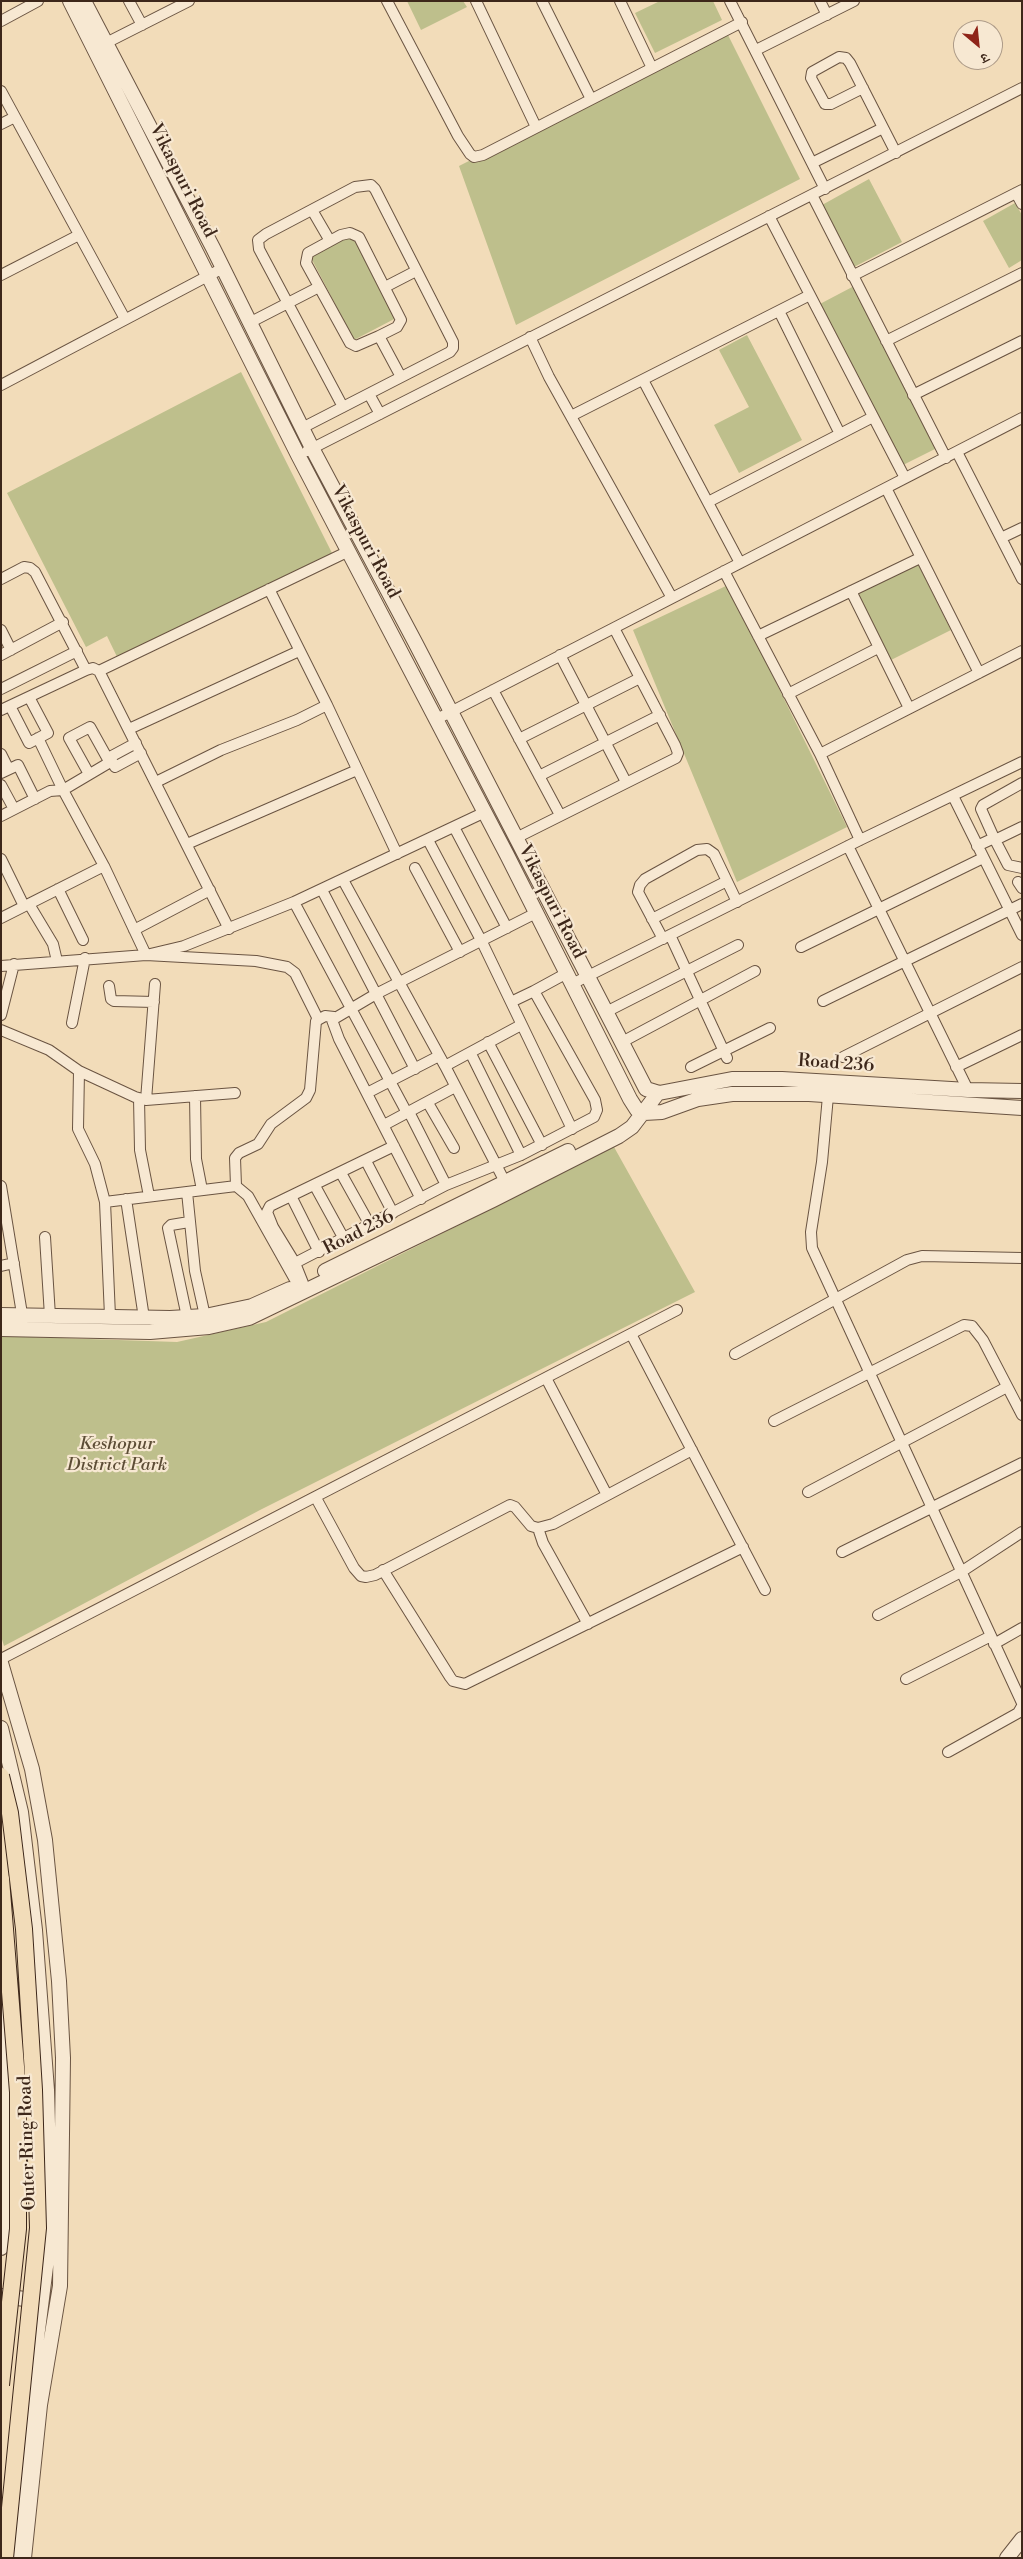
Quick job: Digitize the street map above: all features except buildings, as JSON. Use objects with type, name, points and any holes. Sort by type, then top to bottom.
[{"type":"main road","name":"Outer Ring Road","points":[[1,1776],[10,1813],[24,1929],[34,2090],[38,2228],[15,2556]]},
{"type":"main road","name":"Outer Ring Road","points":[[1,1879],[7,1931],[18,2112],[18,2230],[1,2385]]},
{"type":"street","points":[[1,21],[38,1]]},
{"type":"street","name":"Vikaspuri Road","points":[[70,1],[298,455],[637,1107]]},
{"type":"street","name":"Vikaspuri Road","points":[[84,1],[250,322],[312,448],[606,1012],[650,1089]]},
{"type":"street","points":[[129,1],[142,25]]},
{"type":"street","points":[[387,1],[454,129],[470,154],[474,156],[483,155],[742,22]]},
{"type":"street","points":[[476,1],[536,127]]},
{"type":"street","points":[[542,1],[591,99]]},
{"type":"street","points":[[620,1],[652,68]]},
{"type":"street","points":[[730,1],[824,189]]},
{"type":"street","points":[[820,1],[827,15]]},
{"type":"street","points":[[756,50],[854,1]]},
{"type":"street","points":[[106,44],[184,2]]},
{"type":"street","points":[[863,88],[831,104],[825,104],[811,78],[812,72],[839,57],[846,58],[863,88],[896,153]]},
{"type":"street","points":[[298,455],[1022,88]]},
{"type":"street","points":[[1,91],[125,319]]},
{"type":"street","points":[[1,124],[15,117]]},
{"type":"street","points":[[812,163],[883,128]]},
{"type":"street","points":[[302,428],[369,394],[453,348],[453,342],[375,188],[371,185],[356,187],[258,240],[259,249],[343,407]]},
{"type":"street","points":[[852,276],[1019,192],[1022,204]]},
{"type":"street","points":[[812,195],[946,458]]},
{"type":"street","points":[[312,210],[330,241]]},
{"type":"street","points":[[769,216],[905,478]]},
{"type":"street","points":[[350,233],[359,237],[401,320],[397,327],[356,346],[352,345],[306,263],[306,257],[330,241],[350,233]]},
{"type":"street","points":[[2,272],[79,235]]},
{"type":"street","points":[[1,385],[222,268]]},
{"type":"street","points":[[385,287],[416,271]]},
{"type":"street","points":[[886,341],[1022,273]]},
{"type":"street","points":[[250,322],[319,287]]},
{"type":"street","points":[[571,416],[810,295]]},
{"type":"street","points":[[778,312],[840,434]]},
{"type":"street","points":[[379,336],[401,377]]},
{"type":"street","points":[[530,337],[571,416],[672,598]]},
{"type":"street","points":[[914,395],[1022,341]]},
{"type":"street","points":[[643,380],[740,563]]},
{"type":"street","points":[[369,394],[380,414]]},
{"type":"street","points":[[708,502],[873,417]]},
{"type":"street","points":[[435,720],[1022,418]]},
{"type":"street","points":[[957,452],[1022,579]]},
{"type":"street","points":[[886,488],[979,673]]},
{"type":"street","points":[[1001,538],[1022,528]]},
{"type":"street","points":[[99,671],[269,588],[348,552]]},
{"type":"street","points":[[758,636],[920,558]]},
{"type":"street","points":[[1,579],[24,568],[30,568],[42,582],[86,670]]},
{"type":"street","points":[[724,572],[820,754],[860,840]]},
{"type":"street","points":[[269,588],[327,705],[397,854]]},
{"type":"street","points":[[851,591],[878,648],[910,708]]},
{"type":"street","points":[[1,655],[63,622]]},
{"type":"street","points":[[516,838],[676,758],[678,753],[675,745],[614,628]]},
{"type":"street","points":[[1,630],[11,650]]},
{"type":"street","points":[[788,694],[878,648]]},
{"type":"street","points":[[1,689],[77,651]]},
{"type":"street","points":[[129,729],[299,651]]},
{"type":"street","points":[[820,754],[1022,651]]},
{"type":"street","points":[[560,655],[626,782]]},
{"type":"street","points":[[29,697],[48,733],[29,743],[6,708],[29,697],[86,670],[93,668],[99,671],[229,929]]},
{"type":"street","points":[[520,739],[640,678]]},
{"type":"street","points":[[493,690],[560,815]]},
{"type":"street","points":[[156,782],[221,750],[298,720],[327,705]]},
{"type":"street","points":[[539,776],[660,715]]},
{"type":"street","points":[[89,774],[69,738],[90,727],[115,767],[141,753]]},
{"type":"street","points":[[38,738],[63,790],[104,866],[146,955]]},
{"type":"street","points":[[111,762],[110,757],[136,743]]},
{"type":"street","points":[[1,754],[5,770],[18,765],[35,799]]},
{"type":"street","points":[[1,816],[57,789],[63,790],[111,762]]},
{"type":"street","points":[[511,1002],[534,991],[570,979],[588,976],[860,840],[1022,762]]},
{"type":"street","points":[[187,844],[357,770]]},
{"type":"street","points":[[1022,783],[983,805],[981,809],[1008,865],[1022,868]]},
{"type":"street","points":[[1,784],[14,809]]},
{"type":"street","points":[[953,796],[1022,935]]},
{"type":"street","points":[[146,955],[184,946],[294,902],[428,840],[483,812]]},
{"type":"street","points":[[454,826],[507,928]]},
{"type":"street","points":[[977,846],[1022,826]]},
{"type":"street","points":[[428,840],[482,942],[572,1129]]},
{"type":"street","points":[[848,846],[968,1090]]},
{"type":"street","points":[[726,1055],[687,972],[667,937],[652,919],[638,892],[640,885],[645,879],[697,850],[708,849],[714,854],[737,902]]},
{"type":"street","points":[[801,947],[983,858]]},
{"type":"street","points":[[1,859],[27,905],[53,944],[57,961]]},
{"type":"street","points":[[1,918],[104,866]]},
{"type":"street","points":[[415,868],[460,952]]},
{"type":"street","points":[[344,880],[398,983],[440,1056],[505,1182]]},
{"type":"street","points":[[652,919],[727,881]]},
{"type":"street","points":[[58,889],[84,940]]},
{"type":"street","points":[[134,930],[210,890]]},
{"type":"street","points":[[322,890],[415,1068]]},
{"type":"street","points":[[294,902],[446,1185]]},
{"type":"street","points":[[822,1000],[1022,904]]},
{"type":"street","points":[[318,1019],[325,1016],[334,1017],[536,913]]},
{"type":"street","points":[[606,1012],[738,945]]},
{"type":"street","points":[[1,966],[85,958],[146,955],[256,961],[288,967],[296,974],[318,1019],[314,1035],[310,1090],[301,1103],[271,1124],[262,1140],[235,1158],[236,1186]]},
{"type":"street","points":[[72,1023],[85,958]]},
{"type":"street","points":[[1,1015],[14,964]]},
{"type":"street","points":[[843,1057],[1022,967]]},
{"type":"street","points":[[622,1042],[754,971]]},
{"type":"street","points":[[149,1196],[140,1150],[142,1099],[155,984]]},
{"type":"street","points":[[109,986],[111,999],[114,1001],[154,1002]]},
{"type":"street","points":[[295,1263],[446,1185],[521,1155],[594,1117],[597,1110],[595,1100],[534,991]]},
{"type":"street","points":[[334,1017],[332,1024],[421,1199]]},
{"type":"street","points":[[445,1066],[471,1054],[488,1042],[521,1025]]},
{"type":"street","points":[[691,1067],[726,1055],[770,1028]]},
{"type":"street","points":[[1,1030],[49,1050],[78,1071],[142,1099],[235,1093]]},
{"type":"street","points":[[956,1067],[1022,1035]]},
{"type":"street","points":[[488,1042],[542,1144]]},
{"type":"street","points":[[471,1054],[521,1155]]},
{"type":"street","points":[[367,1093],[440,1056]]},
{"type":"street","points":[[78,1071],[78,1130],[95,1164],[105,1202],[110,1316]]},
{"type":"street","name":"Road 236","points":[[1,1315],[110,1316],[143,1325],[187,1317],[206,1316],[252,1306],[608,1132],[637,1107],[650,1089],[732,1079],[772,1079],[968,1090],[1022,1091]]},
{"type":"street","points":[[384,1125],[456,1087]]},
{"type":"street","points":[[1,1329],[25,1330],[143,1325],[209,1328],[249,1318],[276,1307],[619,1136],[632,1127],[637,1107],[662,1112],[698,1099],[732,1094],[828,1096],[1022,1108]]},
{"type":"street","points":[[195,1096],[196,1159],[202,1190]]},
{"type":"street","points":[[828,1096],[822,1162],[811,1232],[812,1248],[817,1263],[1022,1704],[1018,1713],[948,1752]]},
{"type":"street","points":[[428,1103],[454,1148]]},
{"type":"street","points":[[300,1284],[295,1263],[273,1227],[267,1212],[270,1206],[394,1146]]},
{"type":"street","points":[[366,1161],[393,1213]]},
{"type":"street","points":[[341,1173],[370,1225]]},
{"type":"street","points":[[1,1186],[25,1330]]},
{"type":"street","points":[[105,1202],[236,1186],[248,1196],[300,1284]]},
{"type":"street","points":[[314,1186],[344,1238]]},
{"type":"street","points":[[188,1192],[189,1222],[195,1270],[206,1316]]},
{"type":"street","points":[[291,1196],[318,1252]]},
{"type":"street","points":[[126,1199],[143,1325]]},
{"type":"street","points":[[187,1317],[168,1228],[189,1222]]},
{"type":"street","points":[[45,1237],[52,1316]]},
{"type":"street","points":[[735,1354],[896,1265],[922,1256],[1022,1258]]},
{"type":"street","points":[[1,1266],[14,1263]]},
{"type":"street","points":[[1,1659],[677,1310]]},
{"type":"street","points":[[774,1421],[964,1325],[972,1326],[983,1340],[1022,1415]]},
{"type":"street","points":[[631,1334],[766,1590]]},
{"type":"street","points":[[546,1378],[607,1495]]},
{"type":"street","points":[[808,1492],[1007,1387]]},
{"type":"street","points":[[316,1498],[357,1573],[366,1577],[510,1505],[515,1507],[527,1523],[538,1528],[553,1524],[692,1450]]},
{"type":"street","points":[[842,1552],[1022,1462]]},
{"type":"street","points":[[538,1528],[543,1543],[588,1624]]},
{"type":"street","points":[[878,1615],[961,1572],[1022,1532]]},
{"type":"street","points":[[383,1570],[450,1676],[458,1683],[471,1682],[743,1547]]},
{"type":"street","points":[[906,1679],[1022,1628]]},
{"type":"street","points":[[1,1663],[32,1769],[45,1840],[59,1981],[63,2058],[60,2286],[15,2556],[1,2550]]},
{"type":"street","name":"Outer Ring Road","points":[[1,1728],[21,1812],[35,1930],[45,2071],[51,2227],[27,2417],[15,2556]]},
{"type":"street","name":"Outer Ring Road","points":[[1,1962],[5,2220],[1,2248]]},
{"type":"street","points":[[1,2296],[41,2301]]},
{"type":"street","points":[[1007,2558],[1022,2539]]},
{"type":"green space","points":[[407,1],[463,1],[467,7],[421,30]]},
{"type":"green space","points":[[660,1],[713,1],[722,20],[655,53],[635,13]]},
{"type":"green space","points":[[726,31],[800,179],[516,325],[459,166]]},
{"type":"green space","points":[[869,179],[902,242],[854,267],[822,205]]},
{"type":"green space","points":[[1015,203],[1022,215],[1022,260],[1009,268],[983,221]]},
{"type":"green space","points":[[354,233],[398,317],[354,340],[310,256]]},
{"type":"green space","points":[[856,285],[941,446],[903,465],[818,305]]},
{"type":"green space","points":[[747,335],[802,440],[739,473],[714,425],[749,407],[719,350]]},
{"type":"green space","points":[[241,372],[332,553],[120,663],[107,636],[86,647],[7,493]]},
{"type":"green space","points":[[916,560],[951,630],[891,660],[856,590]]},
{"type":"green space","points":[[728,585],[847,827],[737,882],[633,630]]},
{"type":"green space","name":"Keshopur District Park","points":[[614,1147],[695,1292],[260,1510],[4,1646],[1,1636],[1,1336],[177,1342],[266,1322]]}]
